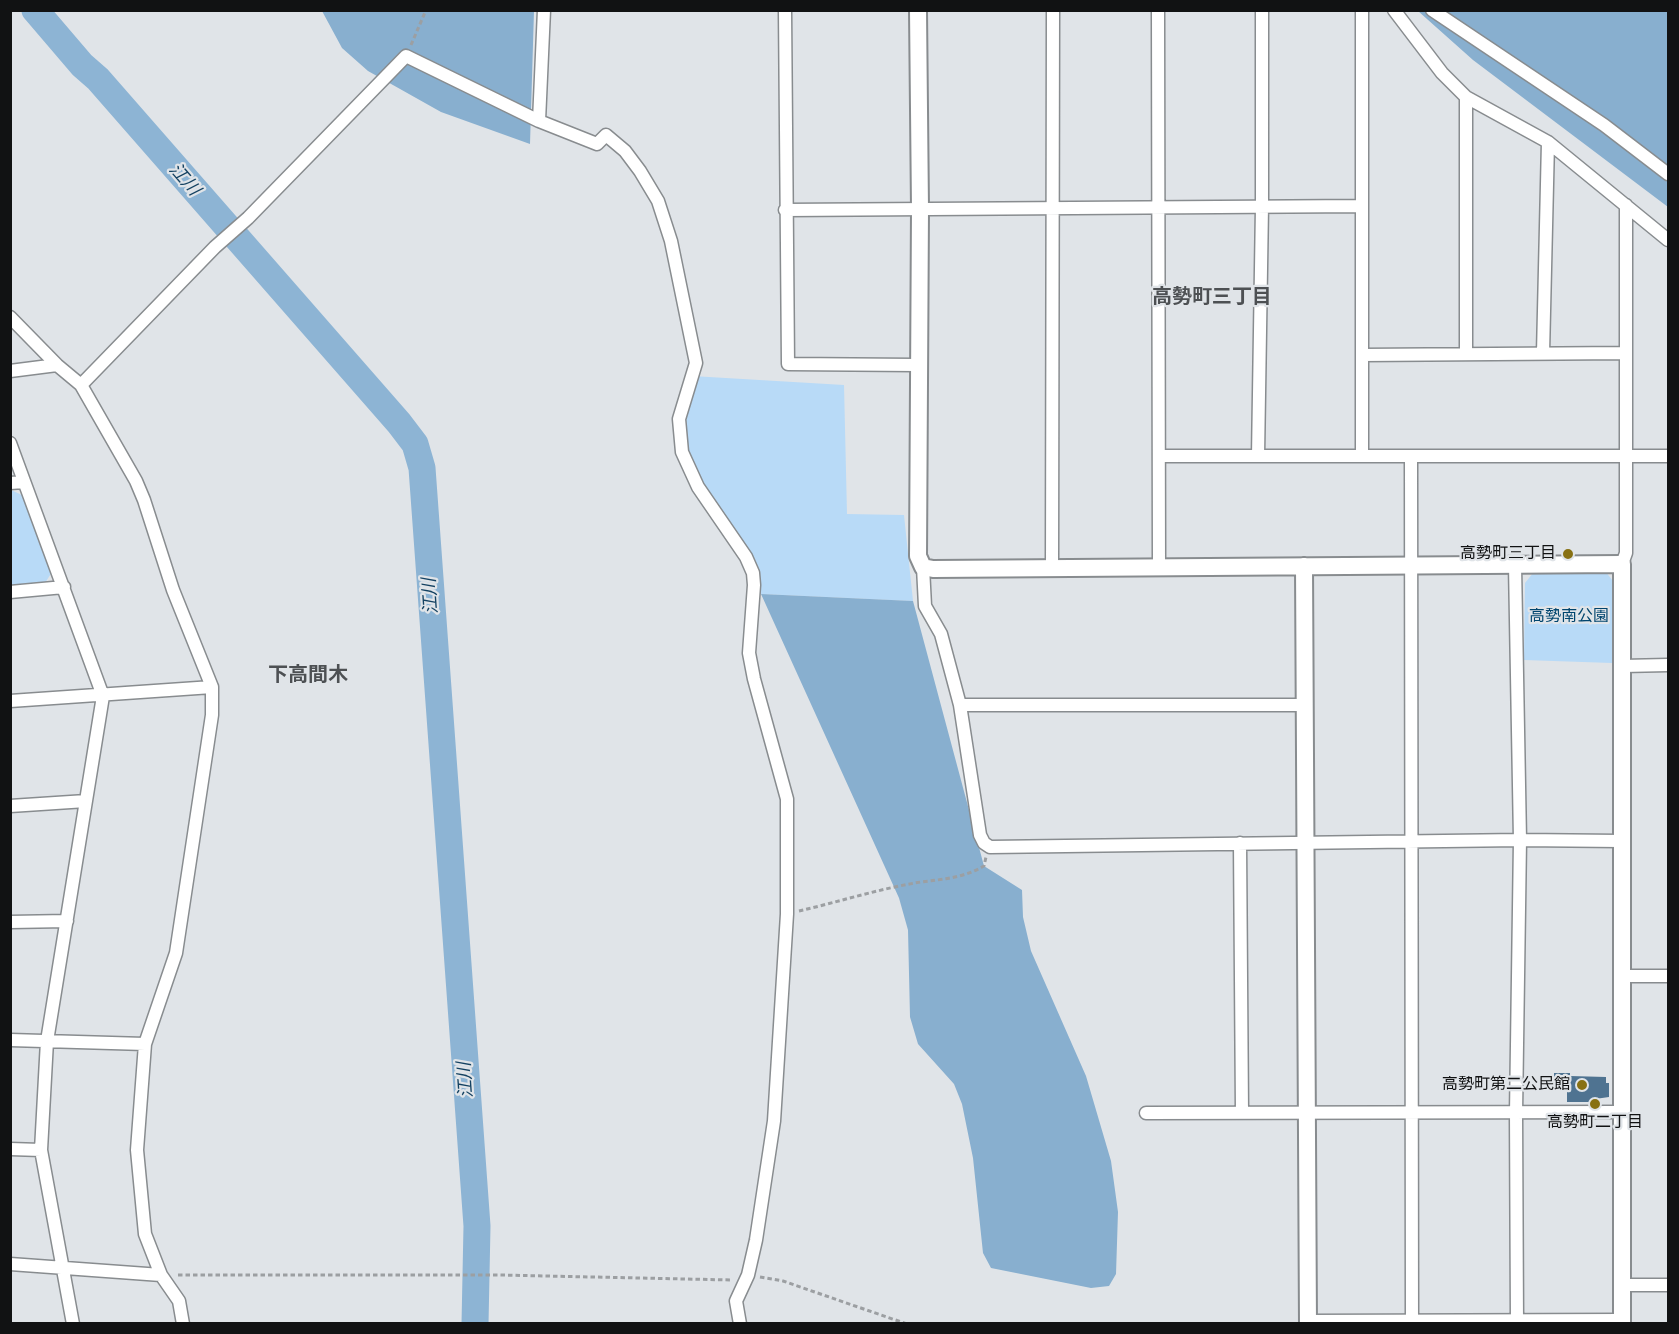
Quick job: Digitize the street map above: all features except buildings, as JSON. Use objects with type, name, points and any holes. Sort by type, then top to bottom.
[{"type":"street","points":[[539,121],[544,10]]},
{"type":"street","points":[[785,10],[788,364],[917,364]]},
{"type":"street","points":[[918,10],[920,209],[917,364],[918,556],[923,567],[925,606],[941,634],[960,705],[980,835],[984,843],[990,847],[1306,842],[1621,841]]},
{"type":"street","points":[[1052,568],[1053,10]]},
{"type":"street","points":[[1158,10],[1160,567]]},
{"type":"street","points":[[1258,456],[1262,10]]},
{"type":"street","points":[[1362,10],[1362,456]]},
{"type":"street","points":[[1394,10],[1442,73],[1466,97],[1548,142],[1668,240]]},
{"type":"street","points":[[1431,10],[1604,125],[1668,174]]},
{"type":"street","points":[[81,385],[406,56],[539,121],[597,144],[606,135],[625,151],[640,171],[658,201],[671,242],[696,363],[679,419],[682,452],[698,487],[746,557],[753,573],[749,653],[787,799],[787,914],[774,1121],[756,1240],[747,1277],[736,1301],[740,1323]]},
{"type":"street","points":[[1466,97],[1466,354]]},
{"type":"street","points":[[1543,353],[1548,142]]},
{"type":"street","points":[[1304,566],[1308,1322],[1622,1322],[1621,841],[1622,564],[1626,553],[1626,205]]},
{"type":"street","points":[[785,210],[1362,206]]},
{"type":"street","points":[[10,316],[57,365],[81,385],[136,481],[173,590],[212,687],[212,715],[176,953],[145,1044],[137,1150],[145,1234],[161,1275],[179,1301],[183,1323]]},
{"type":"street","points":[[1362,355],[1626,353]]},
{"type":"street","points":[[10,371],[57,365]]},
{"type":"street","points":[[10,443],[103,696],[47,1041],[41,1150],[73,1323]]},
{"type":"street","points":[[1159,456],[1668,456]]},
{"type":"street","points":[[1412,456],[1412,1322]]},
{"type":"street","points":[[10,483],[24,482]]},
{"type":"street","points":[[923,567],[933,569],[1622,564]]},
{"type":"street","points":[[1515,565],[1520,840],[1516,1113],[1517,1322]]},
{"type":"street","points":[[10,592],[64,587]]},
{"type":"street","points":[[1623,666],[1668,665]]},
{"type":"street","points":[[10,701],[212,687]]},
{"type":"street","points":[[960,705],[1305,705]]},
{"type":"street","points":[[10,806],[87,801]]},
{"type":"street","points":[[1240,843],[1242,1113]]},
{"type":"street","points":[[10,922],[67,921]]},
{"type":"street","points":[[1621,976],[1668,976]]},
{"type":"street","points":[[10,1040],[145,1044]]},
{"type":"street","points":[[1146,1113],[1621,1112]]},
{"type":"street","points":[[10,1149],[41,1150]]},
{"type":"street","points":[[10,1264],[161,1275]]},
{"type":"street","points":[[1622,1285],[1668,1285]]},
{"type":"path","points":[[406,56],[426,10]]},
{"type":"path","points":[[787,914],[921,882],[942,881],[972,873],[984,866],[990,847]]},
{"type":"path","points":[[161,1275],[747,1277],[783,1281],[907,1323]]},
{"type":"green space","points":[[692,376],[844,385],[847,514],[904,515],[913,601],[761,594],[682,452]]},
{"type":"green space","points":[[11,490],[24,496],[52,572],[45,583],[11,586]]},
{"type":"green space","name":"高勢南公園","points":[[1605,571],[1613,581],[1612,663],[1524,660],[1525,583],[1533,573]]},
{"type":"shaded area","points":[[322,11],[534,11],[530,144],[441,112],[368,71],[342,48]]},
{"type":"shaded area","points":[[1418,11],[1668,11],[1668,207],[1473,60]]},
{"type":"shaded area","points":[[761,594],[913,601],[984,866],[1022,890],[1023,917],[1031,951],[1086,1076],[1111,1161],[1118,1212],[1116,1274],[1109,1286],[1091,1288],[991,1268],[983,1253],[973,1158],[962,1104],[954,1084],[918,1044],[910,1017],[908,930],[899,898]]},
{"type":"waterway","name":"江川","points":[[35,10],[82,65],[98,79],[415,444],[422,468],[477,1226],[475,1324]]},
{"type":"place","name":"高勢町三丁目","points":[[1568,554]]},
{"type":"place","name":"高勢町第二公民館","points":[[1582,1085]]},
{"type":"place","name":"高勢町二丁目","points":[[1595,1104]]},
{"type":"district","name":"高勢町三丁目","points":[[1212,298]]},
{"type":"district","name":"下高間木","points":[[308,676]]}]
